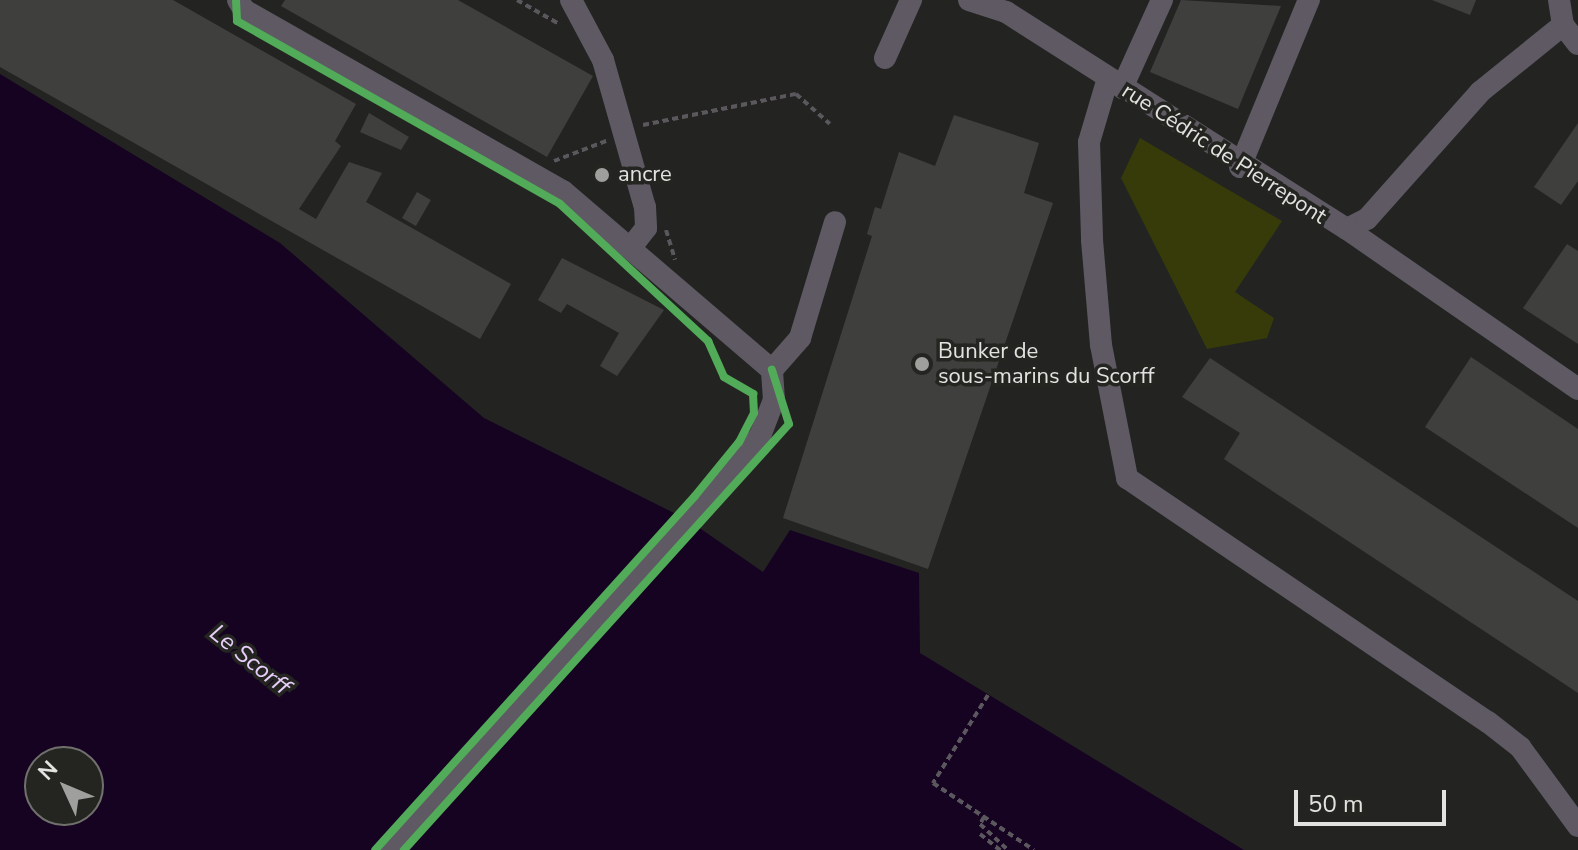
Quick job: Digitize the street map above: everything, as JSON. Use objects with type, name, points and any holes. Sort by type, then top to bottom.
[{"type":"street","points":[[238,0],[244,10],[563,191],[772,370]]},
{"type":"street","points":[[571,0],[603,60],[645,207],[646,228],[631,247]]},
{"type":"street","points":[[885,58],[911,0]]},
{"type":"street","name":"rue Cédric de Pierrepont","points":[[969,0],[1006,12],[1240,167],[1347,229],[1367,219],[1480,92],[1563,25]]},
{"type":"street","points":[[1162,0],[1115,83],[1089,142],[1092,240],[1101,345],[1127,478],[1488,722],[1520,747],[1578,826]]},
{"type":"street","points":[[1240,167],[1309,0]]},
{"type":"street","points":[[1559,0],[1563,25],[1578,44]]},
{"type":"street","points":[[388,850],[737,466],[774,400],[772,370],[800,338],[835,222]]},
{"type":"street","points":[[1347,229],[1463,314],[1578,389]]},
{"type":"path","points":[[549,164],[623,134],[796,94],[830,124]]},
{"type":"path","points":[[988,695],[933,783],[1034,850]]},
{"type":"path","points":[[984,817],[980,824],[1008,850]]},
{"type":"path","points":[[980,834],[1000,850]]},
{"type":"green space","points":[[1140,138],[1282,221],[1235,292],[1274,318],[1267,338],[1207,349],[1121,178]]},
{"type":"water","name":"Le Scorff","points":[[0,74],[280,243],[484,418],[688,520],[763,572],[790,530],[919,573],[920,653],[1244,850],[0,850]]},
{"type":"building","points":[[0,0],[173,0],[356,104],[335,141],[341,146],[299,209],[316,219],[349,162],[382,173],[366,202],[511,284],[480,339],[0,67]]},
{"type":"building","points":[[285,0],[458,0],[593,76],[547,157],[281,6]]},
{"type":"building","points":[[1181,0],[1281,6],[1238,109],[1150,72]]},
{"type":"building","points":[[1432,0],[1476,0],[1470,15]]},
{"type":"building","points":[[369,113],[409,137],[401,150],[360,132]]},
{"type":"building","name":"Bunker de sous-marins du Scorff","points":[[954,115],[1039,143],[1024,193],[1053,203],[928,569],[783,518],[872,236],[867,234],[875,207],[881,209],[899,152],[935,166]]},
{"type":"building","points":[[1578,123],[1578,181],[1561,205],[1534,187]]},
{"type":"building","points":[[417,192],[431,200],[416,226],[402,218]]},
{"type":"building","points":[[1567,244],[1578,251],[1578,344],[1523,308]]},
{"type":"building","points":[[562,258],[664,310],[617,376],[600,366],[619,333],[567,304],[561,313],[538,300]]},
{"type":"building","points":[[1471,357],[1578,429],[1578,528],[1425,427]]},
{"type":"building","points":[[1210,358],[1578,601],[1578,693],[1224,459],[1240,433],[1182,397]]},
{"type":"cycle path","points":[[236,0],[237,21],[560,204],[708,341],[724,377],[753,394],[754,413],[739,442],[695,496],[375,850]]},
{"type":"cycle path","points":[[404,850],[789,424],[772,370]]},
{"type":"place","name":"ancre","points":[[602,175]]},
{"type":"place","name":"Bunker de sous-marins du Scorff","points":[[922,364]]}]
